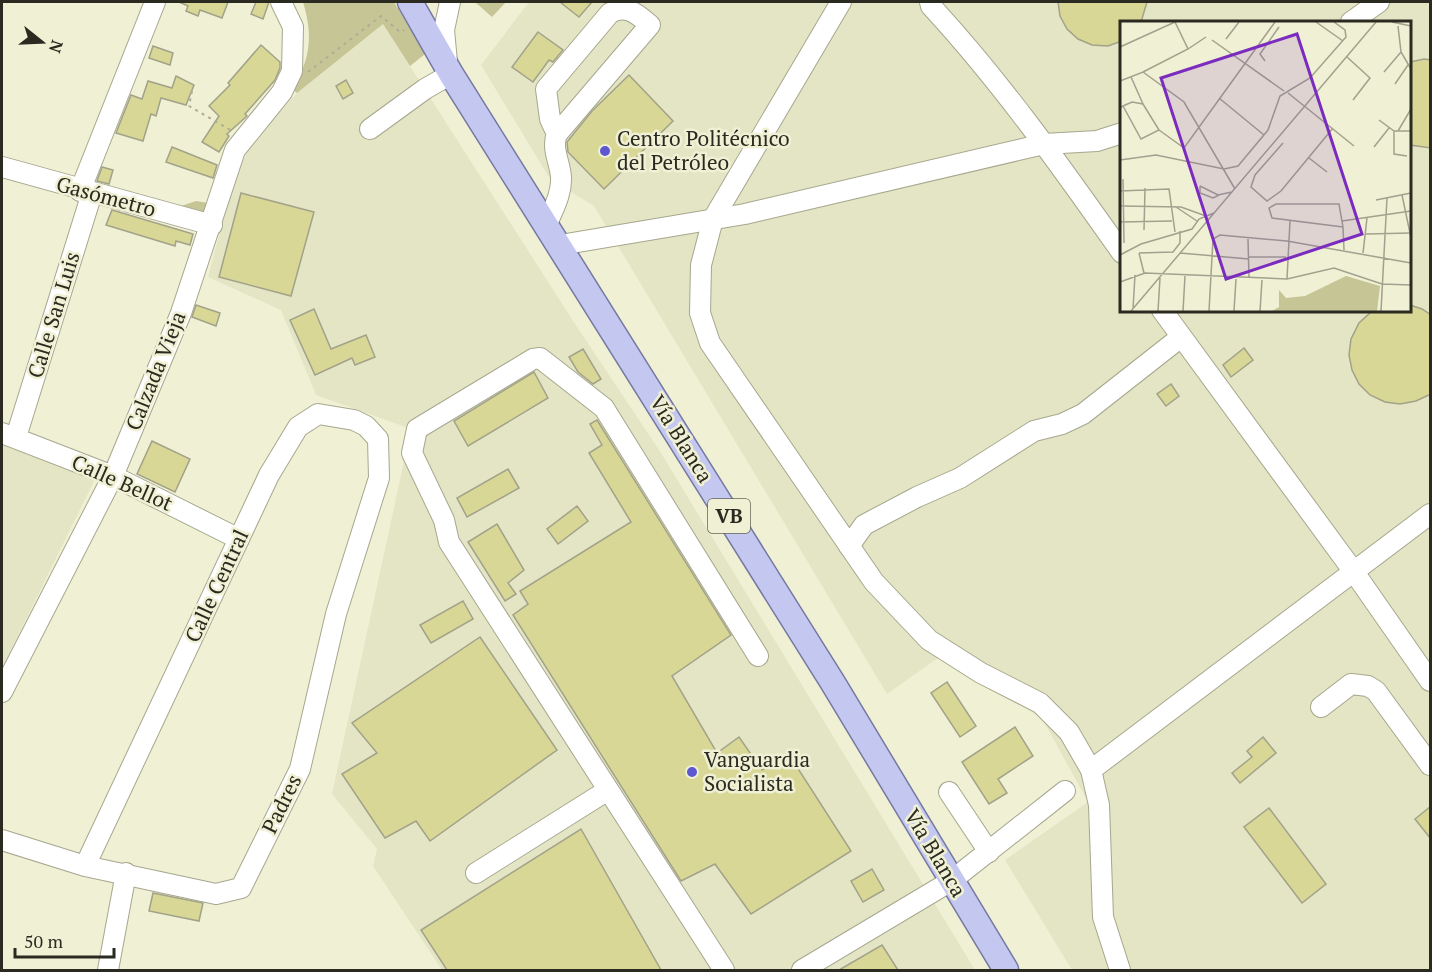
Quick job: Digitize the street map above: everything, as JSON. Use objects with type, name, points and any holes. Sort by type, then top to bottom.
[{"type":"main road","name":"Vía Blanca","points":[[415,10],[449,70],[833,683],[1006,970]]},
{"type":"street","name":"Calle San Luis","points":[[9,435],[86,192],[156,2]]},
{"type":"street","name":"Calzada Vieja","points":[[2,692],[113,476],[181,313],[212,225],[230,164],[243,138],[282,92],[292,71],[293,27],[281,2]]},
{"type":"street","points":[[370,129],[449,70],[444,30],[447,2],[415,10]]},
{"type":"street","points":[[841,2],[713,219],[701,265],[700,312],[710,343],[874,582],[929,640],[981,673],[1040,703],[1069,732],[1091,770],[1100,805],[1103,917],[1120,970]]},
{"type":"street","points":[[930,2],[1044,144],[1120,250]]},
{"type":"street","points":[[1353,21],[1379,2]]},
{"type":"street","points":[[547,224],[558,201],[561,178],[554,142],[557,134],[650,25],[632,10],[619,8],[610,13],[546,89],[550,119],[557,134]]},
{"type":"street","points":[[560,245],[713,219],[1044,144],[1097,141],[1120,135]]},
{"type":"street","name":"Gasómetro","points":[[2,167],[212,225]]},
{"type":"street","points":[[1163,312],[1431,681]]},
{"type":"street","points":[[849,546],[864,525],[960,478],[1034,431],[1062,424],[1083,414],[1181,338]]},
{"type":"street","points":[[724,970],[449,542],[444,520],[412,453],[417,429],[533,359],[540,358],[604,408],[758,656]]},
{"type":"street","name":"Calle Central","points":[[85,866],[269,475],[298,428],[318,414],[354,420],[366,426],[378,439],[380,478]]},
{"type":"street","name":"Calle Bellot","points":[[9,435],[113,476],[239,538]]},
{"type":"street","name":"Padres","points":[[2,840],[85,866],[216,894],[241,888],[300,770],[336,614],[380,478]]},
{"type":"street","points":[[1091,770],[1431,514]]},
{"type":"street","points":[[1321,707],[1351,684],[1368,686],[1376,691],[1431,765]]},
{"type":"street","points":[[476,873],[608,790]]},
{"type":"street","points":[[802,970],[951,881],[1065,790]]},
{"type":"street","points":[[949,792],[988,852]]},
{"type":"street","points":[[108,970],[126,873]]},
{"type":"path","points":[[282,92],[381,16],[400,32]]},
{"type":"path","points":[[192,91],[189,106],[243,138]]},
{"type":"shaded area","points":[[303,2],[394,2],[425,54],[410,66],[383,24],[297,93],[292,89],[303,67],[309,36]]},
{"type":"shaded area","points":[[475,2],[506,2],[492,17]]},
{"type":"shaded area","points":[[529,2],[1430,2],[1430,970],[1072,970],[1005,860],[1088,802],[1042,718],[938,658],[887,694],[594,206],[550,179],[481,65]]},
{"type":"shaded area","name":"Vanguardia Socialista","points":[[383,24],[575,324],[661,453],[975,970],[442,970],[373,866],[377,849],[332,794],[411,429],[316,395],[281,310],[208,277],[236,172],[253,143],[297,93]]},
{"type":"shaded area","points":[[196,201],[208,203],[206,215],[175,208]]},
{"type":"shaded area","points":[[2,444],[96,477],[2,668]]},
{"type":"building","points":[[179,2],[228,2],[222,18],[200,10],[198,16],[186,11],[188,6]]},
{"type":"building","points":[[256,2],[269,2],[263,19],[251,14]]},
{"type":"building","points":[[560,2],[592,2],[579,17]]},
{"type":"building","points":[[1058,2],[1147,2],[1141,21],[1120,21],[1120,42],[1108,46],[1092,45],[1078,39],[1067,29],[1060,16]]},
{"type":"building","points":[[538,32],[563,50],[553,62],[549,60],[533,82],[512,67]]},
{"type":"building","points":[[261,45],[280,62],[280,68],[275,80],[245,114],[247,116],[227,134],[229,136],[219,152],[202,142],[219,116],[209,106],[230,85],[228,83]]},
{"type":"building","points":[[153,46],[173,53],[170,65],[149,58]]},
{"type":"building","points":[[1431,60],[1431,148],[1411,145],[1411,62]]},
{"type":"building","points":[[629,75],[673,121],[604,189],[568,152],[567,142],[592,111]]},
{"type":"building","points":[[176,76],[194,85],[186,105],[161,98],[156,116],[151,114],[143,141],[116,133],[131,95],[142,99],[148,81],[172,88]]},
{"type":"building","points":[[346,80],[353,93],[343,99],[336,86]]},
{"type":"building","points":[[172,147],[217,165],[213,178],[166,162]]},
{"type":"building","points":[[102,167],[113,170],[109,184],[97,181]]},
{"type":"building","points":[[241,193],[314,212],[291,296],[219,277]]},
{"type":"building","points":[[112,210],[193,234],[190,245],[176,241],[175,246],[106,225]]},
{"type":"building","points":[[196,305],[220,313],[216,326],[192,317]]},
{"type":"building","points":[[1411,305],[1431,315],[1431,394],[1416,401],[1400,404],[1385,402],[1370,395],[1359,384],[1352,370],[1349,355],[1351,339],[1359,323],[1371,312],[1411,312]]},
{"type":"building","points":[[314,309],[331,349],[366,335],[375,357],[355,365],[352,358],[315,375],[290,320]]},
{"type":"building","points":[[1244,348],[1253,360],[1231,377],[1223,365]]},
{"type":"building","points":[[583,349],[601,379],[593,384],[578,372],[569,357]]},
{"type":"building","points":[[534,372],[548,398],[468,446],[454,421]]},
{"type":"building","points":[[1171,384],[1179,396],[1166,406],[1157,394]]},
{"type":"building","points":[[597,420],[731,635],[672,676],[717,753],[739,737],[762,770],[788,753],[851,851],[751,914],[715,864],[681,881],[513,615],[528,604],[520,591],[631,522],[589,453],[602,445],[590,424]]},
{"type":"building","points":[[152,441],[190,459],[175,492],[137,474]]},
{"type":"building","points":[[508,469],[519,488],[467,517],[457,498]]},
{"type":"building","points":[[577,506],[588,521],[558,544],[547,529]]},
{"type":"building","points":[[497,524],[524,570],[508,583],[516,594],[505,601],[468,542]]},
{"type":"building","points":[[463,601],[473,619],[431,643],[420,625]]},
{"type":"building","points":[[480,637],[557,750],[430,841],[416,821],[385,838],[342,774],[377,753],[352,723]]},
{"type":"building","points":[[947,682],[976,726],[960,737],[931,693]]},
{"type":"building","points":[[1015,727],[1033,756],[998,779],[1007,793],[989,804],[962,762]]},
{"type":"building","points":[[1263,737],[1276,753],[1240,783],[1232,773],[1252,757],[1247,751]]},
{"type":"building","points":[[1431,806],[1431,839],[1415,819]]},
{"type":"building","points":[[1269,808],[1326,884],[1302,903],[1244,827]]},
{"type":"building","points":[[581,829],[661,970],[447,970],[421,930]]},
{"type":"building","points":[[872,869],[884,890],[863,902],[851,881]]},
{"type":"building","points":[[153,893],[203,903],[199,921],[149,911]]},
{"type":"building","points":[[882,945],[898,970],[839,970]]},
{"type":"place","name":"Centro Politécnico del Petróleo","points":[[605,151]]},
{"type":"place","name":"Vanguardia Socialista","points":[[692,772]]}]
